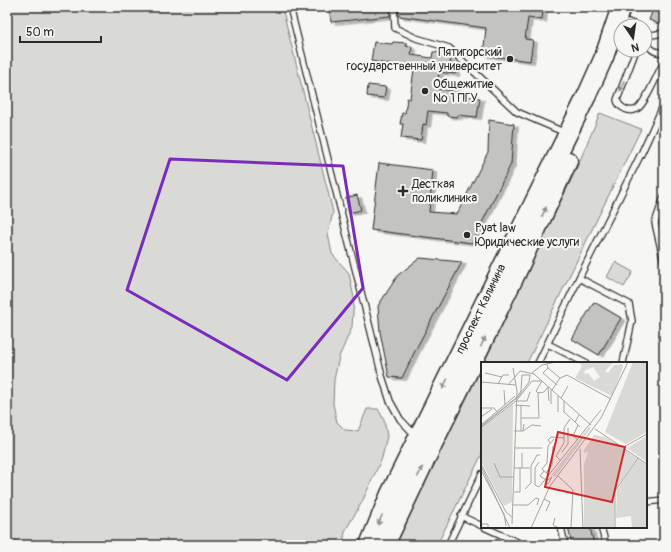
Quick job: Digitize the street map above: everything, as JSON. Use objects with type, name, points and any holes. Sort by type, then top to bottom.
[{"type":"main road","name":"проспект Калинина","points":[[386,545],[398,498],[418,438],[568,134],[604,57],[613,44]]},
{"type":"main road","name":"проспект Калинина","points":[[369,545],[398,498],[519,268],[595,105],[614,58]]},
{"type":"lane","points":[[290,7],[382,376],[390,400],[400,419],[418,438]]},
{"type":"lane","points":[[394,7],[395,28],[416,38],[449,48],[517,112],[568,134]]},
{"type":"lane","points":[[653,35],[664,33]]},
{"type":"lane","points":[[653,50],[658,53],[664,52]]},
{"type":"lane","points":[[633,58],[617,100],[621,107],[631,111],[643,102],[664,62]]},
{"type":"lane","points":[[539,362],[642,152],[664,104]]},
{"type":"lane","points":[[656,122],[664,126]]},
{"type":"lane","points":[[664,197],[656,223],[664,262]]},
{"type":"lane","points":[[579,278],[629,304],[632,321],[623,362]]},
{"type":"lane","points":[[548,344],[583,362]]},
{"type":"lane","points":[[448,545],[481,476]]},
{"type":"lane","points":[[647,502],[664,500]]},
{"type":"lane","points":[[461,516],[481,525]]},
{"type":"lane","points":[[487,528],[517,542],[517,545]]},
{"type":"lane","points":[[561,528],[565,545]]},
{"type":"lane","points":[[601,528],[606,545]]},
{"type":"highlighted area","points":[[170,159],[343,166],[363,288],[287,380],[127,290]]},
{"type":"shaded area","points":[[7,7],[282,7],[333,212],[328,234],[332,254],[349,273],[354,298],[352,327],[339,357],[334,380],[333,404],[337,422],[345,430],[358,431],[367,409],[378,409],[384,420],[387,436],[382,458],[362,502],[345,531],[343,545],[26,545],[7,537]]},
{"type":"shaded area","points":[[600,113],[641,129],[527,362],[482,362],[575,172]]},
{"type":"shaded area","points":[[615,262],[633,272],[624,287],[607,277]]},
{"type":"shaded area","points":[[481,364],[481,456],[437,545],[392,545]]},
{"type":"building","points":[[329,7],[390,7],[390,16],[331,22]]},
{"type":"building","points":[[398,7],[543,7],[542,20],[528,18],[525,39],[533,40],[530,61],[483,55],[486,28],[399,16]]},
{"type":"building","points":[[654,7],[664,7],[664,26],[653,22],[653,18],[650,18]]},
{"type":"building","name":"Общежитие № 1 ПГУ","points":[[374,42],[392,44],[393,42],[407,43],[406,46],[412,47],[411,55],[432,58],[433,52],[443,53],[442,57],[451,58],[450,64],[456,65],[455,74],[439,72],[437,89],[463,92],[463,96],[480,98],[477,117],[458,115],[458,117],[447,116],[447,113],[428,111],[426,125],[423,124],[421,140],[401,138],[403,124],[400,124],[402,113],[405,113],[407,98],[410,99],[414,69],[371,61]]},
{"type":"building","points":[[368,85],[386,87],[384,98],[367,96]]},
{"type":"building","name":"Десткая поликлиника","points":[[489,120],[514,124],[511,164],[472,243],[371,230],[379,163],[433,170],[429,212],[457,214],[488,152]]},
{"type":"building","points":[[357,195],[361,210],[349,213],[346,198]]},
{"type":"building","points":[[420,258],[462,262],[402,378],[389,377],[380,332],[378,306],[398,275]]},
{"type":"building","points":[[594,302],[621,318],[599,355],[572,339]]},
{"type":"building","points":[[568,528],[590,528],[594,545],[572,545]]},
{"type":"place","name":"Пятигорский государственный университет","points":[[510,59]]},
{"type":"place","name":"Общежитие № 1 ПГУ","points":[[425,91]]},
{"type":"place","name":"Десткая поликлиника","points":[[403,191]]},
{"type":"place","name":"Pyat law Юридические услуги","points":[[467,235]]}]
